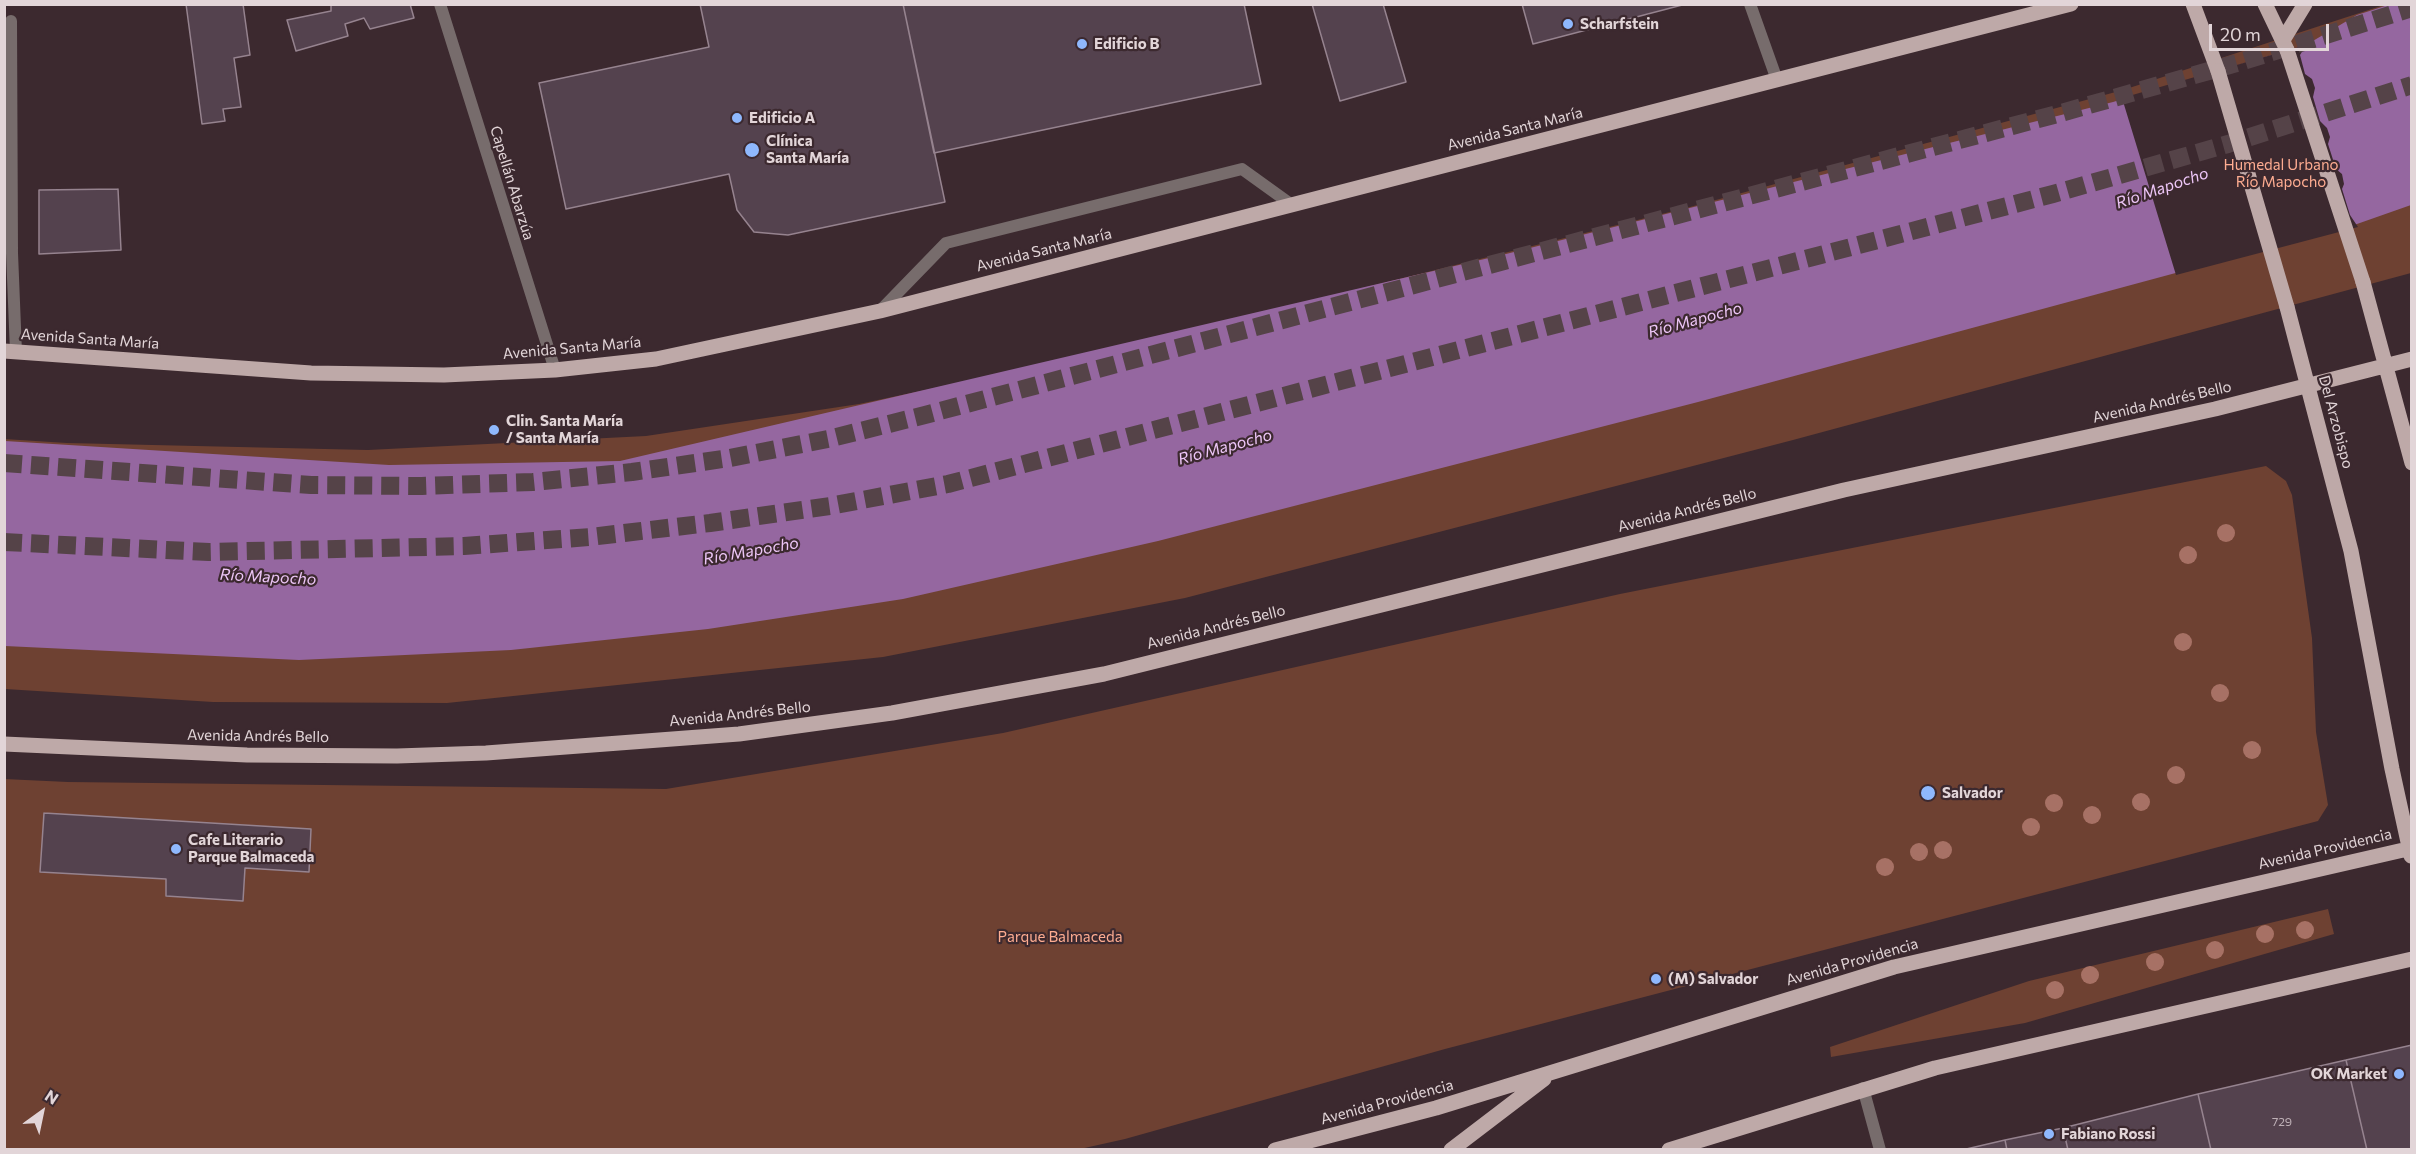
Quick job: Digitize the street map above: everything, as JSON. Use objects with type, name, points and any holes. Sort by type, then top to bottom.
[{"type":"main road","name":"Avenida Santa María","points":[[10,351],[310,373],[444,375],[555,370],[656,358],[880,310],[2071,4]]},
{"type":"main road","name":"Del Arzobispo","points":[[2193,4],[2218,71],[2309,387],[2351,551],[2410,851]]},
{"type":"main road","points":[[2265,4],[2285,45],[2363,282],[2412,463]]},
{"type":"main road","points":[[2285,45],[2305,4]]},
{"type":"main road","name":"Avenida Andrés Bello","points":[[4,744],[248,755],[397,756],[486,753],[739,734],[892,713],[1104,674],[1844,490],[2309,387],[2412,359]]},
{"type":"main road","name":"Avenida Providencia","points":[[1275,1149],[1436,1108],[1894,967],[2410,851]]},
{"type":"main road","points":[[1669,1149],[1863,1088],[1958,1062],[2412,959]]},
{"type":"main road","points":[[1451,1149],[1554,1072]]},
{"type":"street","name":"Capellán Abarzúa","points":[[440,4],[555,370]]},
{"type":"street","points":[[1750,4],[1777,80]]},
{"type":"street","points":[[10,351],[11,21]]},
{"type":"street","points":[[880,310],[946,243],[1242,169],[1292,205]]},
{"type":"street","points":[[1863,1088],[1880,1149]]},
{"type":"green space","name":"Humedal Urbano Río Mapocho","points":[[2384,5],[2411,5],[2411,273],[1793,440],[1185,598],[883,657],[447,703],[213,702],[5,689],[4,439],[67,443],[368,450],[646,436],[859,404],[1096,354],[1690,207],[2123,90]]},
{"type":"green space","name":"Parque Balmaceda","points":[[2266,466],[2286,481],[2292,495],[2312,638],[2316,732],[2328,805],[2318,821],[1445,1049],[1125,1139],[1080,1149],[5,1150],[4,779],[68,782],[666,789],[1003,733],[1620,594]]},
{"type":"green space","points":[[2328,909],[2334,934],[2025,1023],[1831,1057],[1830,1047],[2029,981]]},
{"type":"water","name":"Humedal Urbano Río Mapocho","points":[[2388,5],[2411,5],[2411,205],[2357,224],[1698,402],[1158,541],[903,599],[708,629],[511,650],[299,660],[5,646],[5,441],[389,465],[620,461],[1506,254],[2113,102],[2306,45],[2357,15]]},
{"type":"pier","points":[[2306,45],[2300,55],[2305,74],[2312,79],[2315,88],[2313,97],[2320,121],[2327,128],[2330,137],[2328,144],[2336,169],[2342,174],[2344,184],[2342,189],[2350,215],[2358,227],[2176,275],[2122,98]]},
{"type":"building","points":[[186,4],[243,4],[250,55],[234,58],[241,107],[223,109],[225,121],[202,124]]},
{"type":"building","points":[[331,4],[410,4],[414,18],[370,29],[364,18],[345,24],[348,36],[296,51],[287,20],[331,11]]},
{"type":"building","name":"Edificio A","points":[[700,4],[903,4],[945,202],[788,235],[754,232],[737,210],[729,174],[566,209],[539,83],[709,47]]},
{"type":"building","name":"Edificio B","points":[[903,4],[1244,4],[1261,84],[934,153]]},
{"type":"building","points":[[1312,4],[1383,4],[1406,82],[1340,101]]},
{"type":"building","name":"Scharfstein","points":[[1522,4],[1686,4],[1533,44]]},
{"type":"building","points":[[118,189],[121,250],[39,254],[39,190]]},
{"type":"building","name":"Cafe Literario Parque Balmaceda","points":[[44,813],[311,829],[309,872],[245,868],[243,901],[166,896],[166,879],[40,872]]},
{"type":"building","points":[[2412,1045],[2412,1150],[2367,1150],[2346,1060]]},
{"type":"building","points":[[2346,1060],[2367,1150],[2211,1150],[2198,1094]]},
{"type":"building","points":[[2198,1094],[2211,1150],[2068,1150],[2063,1128]]},
{"type":"building","name":"Fabiano Rossi","points":[[2063,1128],[2068,1150],[2007,1150],[2005,1140]]},
{"type":"building","points":[[2005,1140],[2007,1150],[1962,1150]]},
{"type":"tunnel","points":[[4,463],[311,485],[422,486],[533,482],[632,472],[730,458],[828,439],[925,415],[2061,113],[2237,63],[2412,8]]},
{"type":"tunnel","points":[[4,542],[209,552],[464,546],[590,537],[710,523],[830,506],[948,484],[2053,194],[2228,144],[2412,85]]},
{"type":"place","name":"Scharfstein","points":[[1568,24]]},
{"type":"place","name":"Edificio B","points":[[1082,44]]},
{"type":"place","name":"Edificio A","points":[[737,118]]},
{"type":"place","name":"Clínica Santa María","points":[[752,150]]},
{"type":"place","name":"Clin. Santa María / Santa María","points":[[494,430]]},
{"type":"place","name":"Salvador","points":[[1928,793]]},
{"type":"place","name":"Cafe Literario Parque Balmaceda","points":[[176,849]]},
{"type":"place","name":"(M) Salvador","points":[[1656,979]]},
{"type":"place","name":"OK Market","points":[[2399,1074]]},
{"type":"place","name":"Fabiano Rossi","points":[[2049,1134]]},
{"type":"water label","name":"Río Mapocho","points":[[2162,188]]},
{"type":"water label","name":"Río Mapocho","points":[[1695,320]]},
{"type":"water label","name":"Río Mapocho","points":[[1225,447]]},
{"type":"water label","name":"Río Mapocho","points":[[751,551]]},
{"type":"water label","name":"Río Mapocho","points":[[268,577]]}]
